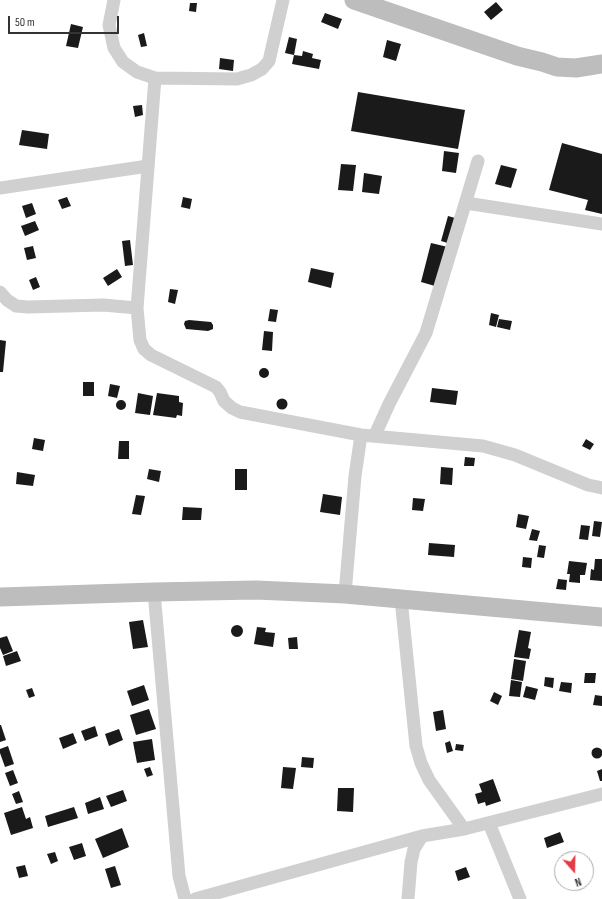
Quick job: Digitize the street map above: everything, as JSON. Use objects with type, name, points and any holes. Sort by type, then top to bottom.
[{"type":"street","points":[[114,0],[110,25],[114,48],[122,62],[138,72],[155,78],[237,79],[251,75],[262,69],[270,61],[283,0]]},
{"type":"street","points":[[354,0],[517,56],[557,67],[576,68],[602,64]]},
{"type":"street","points":[[155,78],[137,308],[140,340],[144,349],[151,355],[216,387],[224,401],[232,408],[240,412],[361,435],[375,435],[483,446],[515,455],[588,485],[602,488]]},
{"type":"street","points":[[375,435],[389,404],[426,333],[478,162]]},
{"type":"street","points":[[0,188],[148,166]]},
{"type":"street","points":[[466,203],[602,224]]},
{"type":"street","points":[[0,292],[7,300],[16,306],[103,305],[137,308]]},
{"type":"street","points":[[344,594],[355,476],[361,435]]},
{"type":"street","points":[[0,597],[256,590],[344,594],[602,617]]},
{"type":"street","points":[[154,592],[179,876],[185,899]]},
{"type":"street","points":[[401,599],[416,746],[421,763],[429,780],[464,829]]},
{"type":"street","points":[[203,898],[422,836],[464,829],[602,794]]},
{"type":"street","points":[[489,823],[520,899]]},
{"type":"street","points":[[408,899],[411,862],[414,849],[422,836]]},
{"type":"building","points":[[496,2],[503,10],[491,20],[484,12]]},
{"type":"building","points":[[190,3],[197,3],[196,12],[189,11]]},
{"type":"building","points":[[325,13],[342,19],[338,29],[321,22]]},
{"type":"building","points":[[71,24],[83,27],[78,48],[66,46]]},
{"type":"building","points":[[144,33],[147,46],[141,47],[138,35]]},
{"type":"building","points":[[289,37],[297,39],[294,55],[285,53]]},
{"type":"building","points":[[387,40],[401,44],[396,61],[383,57]]},
{"type":"building","points":[[303,51],[313,54],[312,58],[321,60],[319,69],[292,64],[294,55],[302,56]]},
{"type":"building","points":[[220,58],[234,60],[233,71],[219,69]]},
{"type":"building","points":[[358,92],[465,110],[458,149],[351,131]]},
{"type":"building","points":[[142,105],[143,115],[135,117],[133,106]]},
{"type":"building","points":[[22,130],[49,134],[47,149],[19,145]]},
{"type":"building","points":[[562,143],[602,154],[602,214],[585,210],[588,200],[549,190]]},
{"type":"building","points":[[444,151],[459,153],[456,173],[442,171]]},
{"type":"building","points":[[341,164],[356,165],[353,191],[338,190]]},
{"type":"building","points":[[501,165],[517,169],[511,188],[495,184]]},
{"type":"building","points":[[364,173],[382,176],[379,194],[362,192]]},
{"type":"building","points":[[67,197],[71,206],[62,209],[58,200]]},
{"type":"building","points":[[183,197],[192,199],[190,209],[181,207]]},
{"type":"building","points":[[32,203],[36,214],[26,218],[22,206]]},
{"type":"building","points":[[448,216],[462,220],[454,245],[441,241]]},
{"type":"building","points":[[35,221],[39,230],[25,236],[21,226]]},
{"type":"building","points":[[130,240],[133,265],[125,266],[122,241]]},
{"type":"building","points":[[431,243],[452,248],[442,288],[421,282]]},
{"type":"building","points":[[33,246],[36,258],[27,260],[24,248]]},
{"type":"building","points":[[311,268],[334,273],[331,288],[308,282]]},
{"type":"building","points":[[117,269],[122,277],[108,286],[103,278]]},
{"type":"building","points":[[36,277],[40,287],[33,290],[29,280]]},
{"type":"building","points":[[170,289],[178,290],[175,304],[168,302]]},
{"type":"building","points":[[270,309],[278,310],[276,322],[268,321]]},
{"type":"building","points":[[491,313],[499,315],[496,327],[489,325]]},
{"type":"building","points":[[499,319],[512,321],[510,330],[497,327]]},
{"type":"building","points":[[185,321],[211,322],[213,329],[208,331],[186,329],[184,324]]},
{"type":"building","points":[[264,331],[273,332],[272,351],[262,350]]},
{"type":"building","points":[[0,340],[6,341],[3,372],[0,372]]},
{"type":"building","points":[[264,368],[269,373],[264,378],[259,373]]},
{"type":"building","points":[[83,382],[94,382],[94,396],[83,396]]},
{"type":"building","points":[[110,384],[120,386],[117,398],[108,396]]},
{"type":"building","points":[[432,388],[458,391],[456,405],[430,402]]},
{"type":"building","points":[[138,393],[153,396],[150,415],[135,413]]},
{"type":"building","points":[[157,393],[179,396],[179,402],[183,403],[182,416],[177,415],[176,418],[153,415]]},
{"type":"building","points":[[280,399],[284,399],[286,400],[286,408],[280,409],[277,406],[277,402]]},
{"type":"building","points":[[119,400],[123,400],[125,401],[125,409],[119,410],[116,407],[116,403]]},
{"type":"building","points":[[34,438],[45,440],[43,451],[32,449]]},
{"type":"building","points":[[586,439],[594,444],[590,450],[582,446]]},
{"type":"building","points":[[119,441],[129,441],[129,459],[118,459]]},
{"type":"building","points":[[465,457],[475,458],[474,466],[464,466]]},
{"type":"building","points":[[441,467],[453,468],[452,485],[440,484]]},
{"type":"building","points":[[149,469],[161,471],[159,482],[147,479]]},
{"type":"building","points":[[235,469],[247,469],[247,490],[235,490]]},
{"type":"building","points":[[17,472],[35,475],[33,486],[16,484]]},
{"type":"building","points":[[323,494],[342,497],[340,515],[320,512]]},
{"type":"building","points":[[136,495],[145,496],[141,515],[132,514]]},
{"type":"building","points":[[413,498],[425,499],[423,511],[412,510]]},
{"type":"building","points":[[183,507],[202,508],[201,520],[182,520]]},
{"type":"building","points":[[518,514],[529,516],[526,529],[516,527]]},
{"type":"building","points":[[594,521],[602,522],[600,537],[592,536]]},
{"type":"building","points":[[581,525],[590,526],[588,540],[579,539]]},
{"type":"building","points":[[532,529],[540,531],[537,541],[529,540]]},
{"type":"building","points":[[429,543],[455,545],[454,557],[428,555]]},
{"type":"building","points":[[539,545],[546,546],[544,558],[537,557]]},
{"type":"building","points":[[523,557],[532,558],[531,568],[522,567]]},
{"type":"building","points":[[595,559],[602,559],[602,581],[590,580],[591,569],[594,570]]},
{"type":"building","points":[[569,561],[587,563],[585,575],[580,575],[580,583],[569,582],[570,574],[567,574]]},
{"type":"building","points":[[558,579],[567,580],[566,590],[556,589]]},
{"type":"building","points":[[143,620],[148,647],[133,649],[129,622]]},
{"type":"building","points":[[235,625],[239,625],[243,631],[239,637],[235,637],[231,633],[231,629]]},
{"type":"building","points":[[257,627],[266,628],[265,632],[275,633],[273,647],[254,644]]},
{"type":"building","points":[[519,630],[531,632],[528,648],[531,649],[529,659],[514,657]]},
{"type":"building","points":[[7,636],[13,651],[3,655],[0,648],[0,638]]},
{"type":"building","points":[[297,637],[298,649],[289,649],[288,638]]},
{"type":"building","points":[[17,651],[21,661],[6,666],[3,656]]},
{"type":"building","points":[[514,659],[526,661],[523,681],[511,679]]},
{"type":"building","points":[[585,673],[596,673],[595,683],[584,683]]},
{"type":"building","points":[[545,677],[554,678],[553,688],[544,686]]},
{"type":"building","points":[[511,680],[522,682],[520,697],[509,696]]},
{"type":"building","points":[[561,682],[572,683],[571,693],[559,691]]},
{"type":"building","points":[[144,685],[149,700],[132,706],[127,691]]},
{"type":"building","points":[[526,686],[538,689],[535,700],[523,697]]},
{"type":"building","points":[[32,688],[35,696],[29,698],[26,690]]},
{"type":"building","points":[[494,692],[502,696],[498,705],[490,701]]},
{"type":"building","points":[[595,695],[602,696],[602,706],[593,705]]},
{"type":"building","points":[[149,709],[156,729],[136,735],[130,715]]},
{"type":"building","points":[[443,710],[446,729],[436,731],[433,712]]},
{"type":"building","points":[[0,725],[6,740],[0,742]]},
{"type":"building","points":[[95,726],[98,736],[85,741],[81,731]]},
{"type":"building","points":[[119,729],[123,740],[109,746],[105,734]]},
{"type":"building","points":[[73,733],[77,743],[63,749],[59,738]]},
{"type":"building","points":[[152,739],[155,760],[137,763],[133,742]]},
{"type":"building","points":[[450,741],[453,751],[447,753],[445,743]]},
{"type":"building","points":[[456,744],[464,745],[463,751],[455,750]]},
{"type":"building","points":[[8,746],[14,764],[5,767],[0,749]]},
{"type":"building","points":[[595,748],[599,748],[601,749],[601,757],[595,758],[592,755],[592,751]]},
{"type":"building","points":[[302,757],[314,758],[313,768],[301,767]]},
{"type":"building","points":[[150,767],[153,775],[147,777],[144,769]]},
{"type":"building","points":[[283,767],[296,768],[293,789],[281,788]]},
{"type":"building","points":[[602,769],[602,781],[600,781],[597,771]]},
{"type":"building","points":[[13,770],[18,783],[10,786],[5,773]]},
{"type":"building","points":[[493,779],[501,801],[486,806],[485,802],[478,804],[475,794],[482,792],[479,784]]},
{"type":"building","points":[[338,788],[354,788],[353,812],[337,811]]},
{"type":"building","points":[[123,790],[127,801],[111,807],[106,796]]},
{"type":"building","points":[[19,791],[23,802],[16,804],[12,794]]},
{"type":"building","points":[[100,797],[104,809],[88,814],[85,803]]},
{"type":"building","points":[[22,807],[26,819],[30,817],[33,828],[11,835],[4,813]]},
{"type":"building","points":[[74,807],[78,818],[48,827],[45,816]]},
{"type":"building","points":[[122,828],[129,847],[103,858],[95,839]]},
{"type":"building","points":[[560,832],[564,842],[547,848],[544,838]]},
{"type":"building","points":[[82,843],[86,856],[74,860],[69,847]]},
{"type":"building","points":[[55,852],[58,861],[51,864],[47,854]]},
{"type":"building","points":[[25,865],[28,876],[19,878],[16,867]]},
{"type":"building","points":[[115,866],[121,885],[111,888],[105,869]]},
{"type":"building","points":[[466,867],[470,877],[458,881],[455,871]]}]
